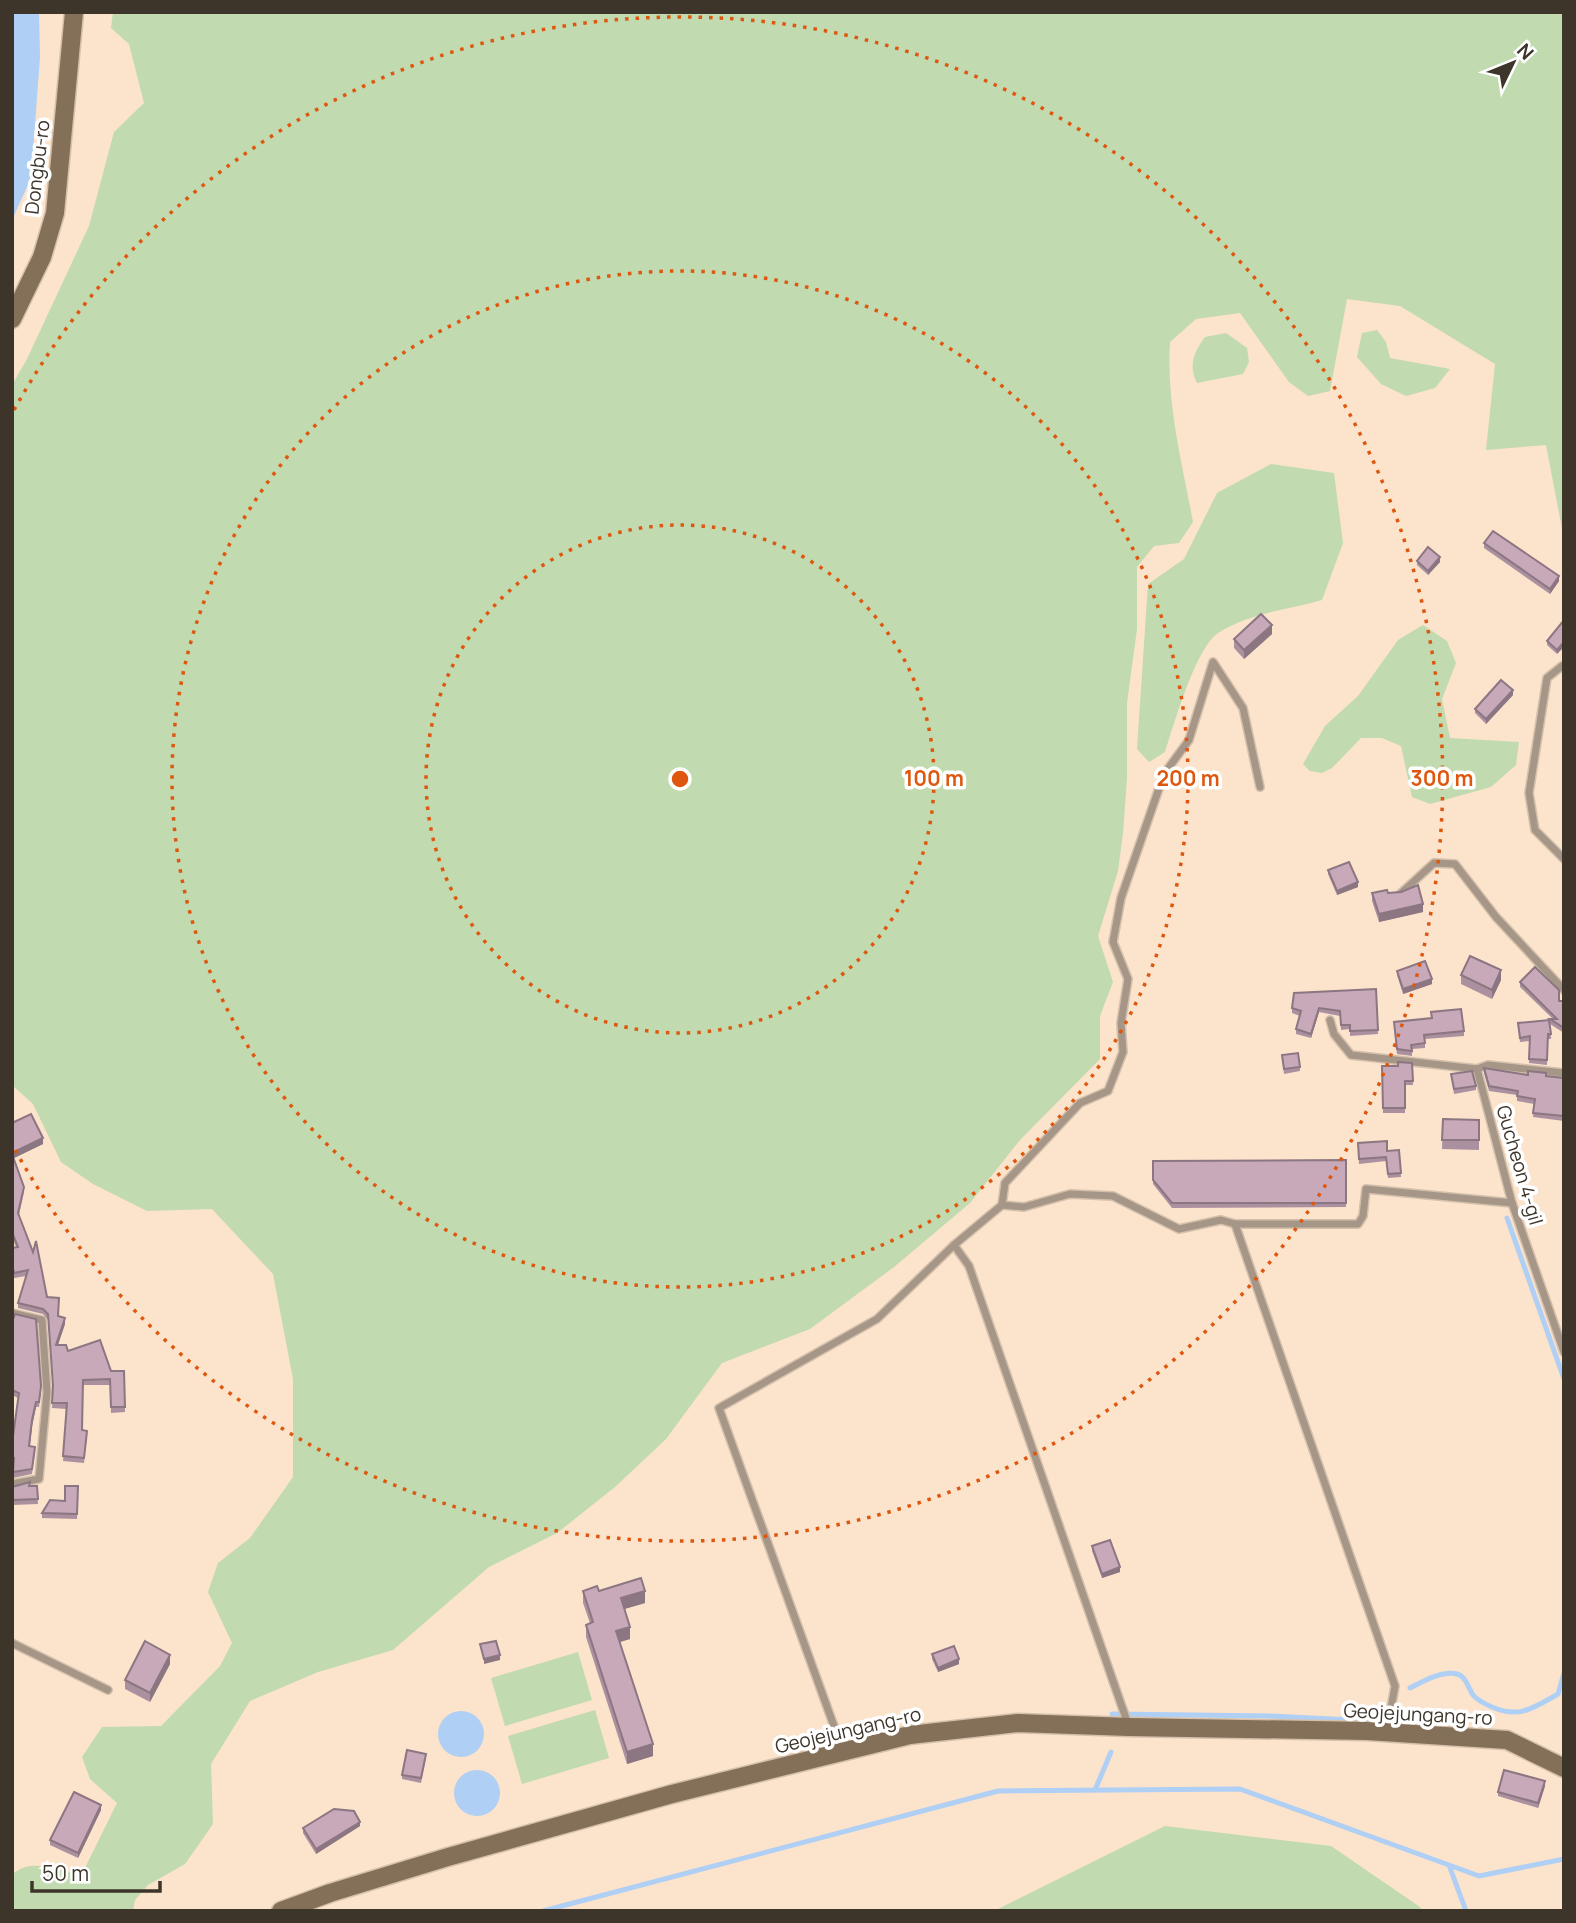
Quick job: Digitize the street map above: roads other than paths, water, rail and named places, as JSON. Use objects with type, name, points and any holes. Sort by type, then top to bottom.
[{"type":"main road","name":"Dongbu-ro","points":[[12,319],[42,257],[55,213],[74,12]]},
{"type":"main road","name":"Geojejungang-ro","points":[[281,1911],[448,1857],[672,1794],[909,1735],[1018,1723],[1386,1732],[1507,1740],[1564,1768]]},
{"type":"lane","points":[[844,1751],[719,1408],[877,1319],[954,1245],[1002,1205],[1005,1183],[1080,1103],[1108,1091],[1124,1052],[1121,1023],[1128,979],[1113,942],[1121,898],[1164,774],[1189,740],[1213,662],[1243,708],[1260,787]]},
{"type":"lane","points":[[1562,666],[1547,678],[1529,793],[1535,830],[1564,859]]},
{"type":"lane","points":[[1400,894],[1434,863],[1455,864],[1496,917],[1564,990]]},
{"type":"lane","points":[[1330,1020],[1334,1034],[1351,1055],[1478,1069],[1488,1065],[1564,1073]]},
{"type":"lane","name":"Gucheon 4-gil","points":[[1478,1069],[1512,1203],[1564,1352]]},
{"type":"lane","points":[[1002,1205],[1024,1207],[1070,1194],[1113,1196],[1179,1229],[1221,1220],[1235,1224],[1358,1224],[1363,1216],[1366,1189],[1512,1203]]},
{"type":"lane","points":[[1235,1224],[1395,1686],[1386,1732]]},
{"type":"lane","points":[[954,1245],[969,1266],[1129,1727]]},
{"type":"lane","points":[[12,1313],[42,1320],[47,1392],[39,1479],[12,1484]]},
{"type":"lane","points":[[12,1643],[108,1690]]},
{"type":"water","points":[[12,12],[39,12],[40,57],[31,178],[12,220]]},
{"type":"water","points":[[461,1711],[478,1717],[484,1734],[478,1751],[461,1757],[444,1751],[438,1734],[444,1717]]},
{"type":"water","points":[[477,1770],[494,1776],[500,1793],[494,1810],[477,1816],[460,1810],[454,1793],[460,1776]]},
{"type":"waterway","points":[[1507,1218],[1564,1379]]},
{"type":"waterway","points":[[1410,1688],[1439,1675],[1457,1674],[1463,1677],[1473,1695],[1482,1702],[1502,1710],[1519,1712],[1558,1694],[1564,1673]]},
{"type":"waterway","points":[[1112,1714],[1269,1716],[1373,1721]]},
{"type":"waterway","points":[[1095,1790],[1111,1752]]},
{"type":"waterway","points":[[543,1911],[998,1791],[1240,1789],[1479,1876],[1564,1859]]},
{"type":"waterway","points":[[1449,1865],[1466,1911]]}]
